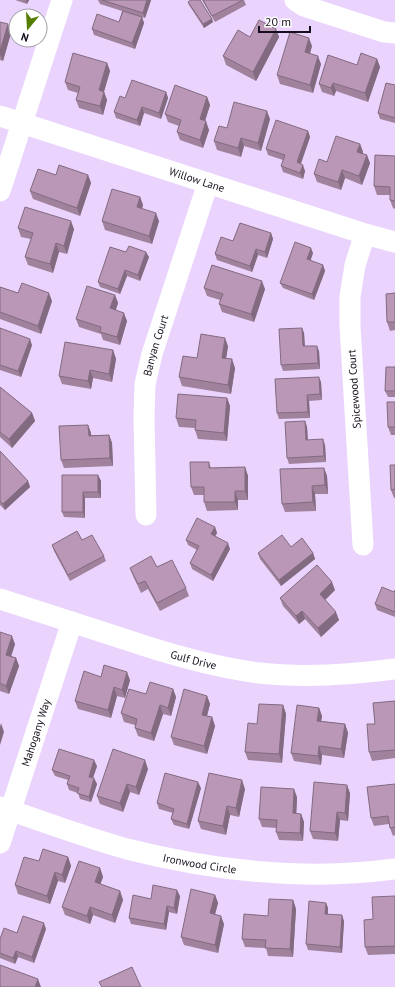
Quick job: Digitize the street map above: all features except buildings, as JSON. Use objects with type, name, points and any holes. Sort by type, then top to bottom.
[{"type":"street","points":[[0,191],[62,0]]},
{"type":"street","points":[[295,0],[304,6],[384,32],[395,33]]},
{"type":"street","name":"Willow Lane","points":[[0,116],[365,234],[395,242]]},
{"type":"street","name":"Banyan Court","points":[[146,515],[144,417],[145,384],[152,354],[208,183]]},
{"type":"street","name":"Spicewood Court","points":[[364,545],[350,326],[350,297],[355,265],[365,234]]},
{"type":"street","name":"Gulf Drive","points":[[0,599],[178,656],[221,667],[259,673],[309,676],[355,675],[395,669]]},
{"type":"street","name":"Mahogany Way","points":[[0,843],[5,809],[72,622]]},
{"type":"street","name":"Ironwood Circle","points":[[5,809],[126,848],[192,864],[286,874],[336,874],[395,869]]}]
